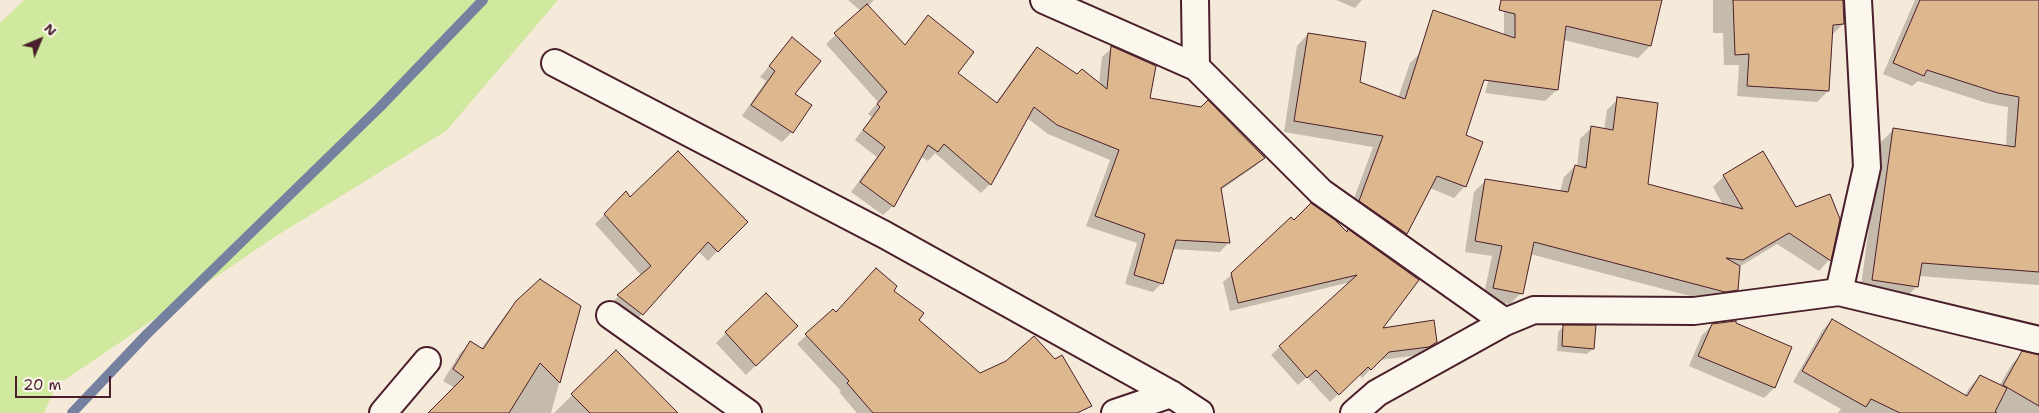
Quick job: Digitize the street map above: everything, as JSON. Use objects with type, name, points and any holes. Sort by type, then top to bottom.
[{"type":"street","points":[[1044,0],[1196,67],[1321,192],[1505,322]]},
{"type":"street","points":[[1195,0],[1196,67]]},
{"type":"street","points":[[1839,292],[1867,167],[1858,0]]},
{"type":"street","points":[[555,63],[884,234],[1171,394],[1200,413]]},
{"type":"street","points":[[1354,413],[1377,393],[1505,322],[1534,310],[1694,311],[1839,292],[2039,340]]},
{"type":"street","points":[[610,315],[748,413]]},
{"type":"street","points":[[383,413],[427,361]]},
{"type":"street","points":[[1116,413],[1171,394]]},
{"type":"green space","points":[[24,0],[558,0],[446,131],[270,240],[56,386],[44,413],[0,413],[0,23]]},
{"type":"building","points":[[1501,0],[1662,0],[1651,46],[1566,26],[1558,90],[1484,80],[1466,135],[1483,142],[1466,187],[1437,176],[1407,234],[1359,201],[1383,136],[1294,121],[1308,33],[1366,42],[1360,82],[1405,99],[1433,10],[1515,38],[1515,14],[1499,10]]},
{"type":"building","points":[[1733,0],[1843,0],[1844,24],[1833,25],[1829,91],[1747,86],[1749,54],[1735,55]]},
{"type":"building","points":[[1920,0],[2039,0],[2039,272],[1922,263],[1918,287],[1872,280],[1893,128],[2015,147],[2019,97],[1998,93],[1927,70],[1924,76],[1893,63]]},
{"type":"building","points":[[867,4],[905,45],[928,15],[974,52],[958,73],[997,103],[1037,47],[1077,74],[1082,69],[1107,89],[1111,46],[1156,66],[1150,98],[1201,107],[1208,100],[1265,158],[1221,188],[1230,243],[1176,240],[1163,284],[1134,275],[1145,234],[1095,216],[1119,150],[1057,125],[1034,107],[991,185],[944,144],[938,152],[928,145],[894,207],[860,182],[885,147],[863,130],[880,107],[877,104],[887,92],[834,33]]},
{"type":"building","points":[[792,37],[821,61],[795,94],[812,105],[793,133],[751,105],[775,71],[769,66]]},
{"type":"building","points":[[1617,97],[1658,103],[1648,184],[1743,209],[1723,175],[1763,151],[1796,207],[1830,194],[1840,219],[1831,261],[1789,233],[1743,260],[1726,258],[1740,266],[1738,290],[1725,292],[1534,242],[1523,294],[1493,288],[1502,246],[1475,241],[1485,179],[1568,192],[1575,165],[1586,168],[1591,126],[1613,130]]},
{"type":"building","points":[[678,151],[748,222],[718,252],[708,242],[643,315],[617,295],[651,266],[604,214],[626,191],[630,197]]},
{"type":"building","points":[[1311,203],[1335,220],[1347,232],[1348,229],[1419,280],[1383,328],[1434,320],[1437,342],[1429,347],[1389,352],[1371,370],[1368,367],[1339,395],[1316,370],[1307,378],[1279,346],[1357,275],[1238,303],[1231,273],[1291,217],[1294,220]]},
{"type":"building","points":[[876,268],[897,286],[894,291],[924,313],[919,320],[980,373],[1006,361],[1034,336],[1055,359],[1062,355],[1092,406],[1077,413],[873,413],[847,383],[849,381],[805,334],[833,309],[836,312]]},
{"type":"building","points":[[540,279],[581,306],[560,383],[540,363],[509,413],[428,413],[464,377],[453,369],[470,341],[483,349],[516,301]]},
{"type":"building","points":[[766,293],[798,326],[756,366],[725,332]]},
{"type":"building","points":[[1832,319],[1967,396],[1980,375],[2007,388],[1995,412],[1997,413],[1900,413],[1871,399],[1866,407],[1802,371]]},
{"type":"building","points":[[1736,321],[1736,323],[1792,347],[1775,388],[1698,356],[1712,324]]},
{"type":"building","points":[[1563,325],[1596,325],[1594,349],[1562,346]]},
{"type":"building","points":[[616,350],[678,413],[590,413],[571,394]]},
{"type":"building","points":[[2022,351],[2039,355],[2039,406],[2003,385]]},
{"type":"waterway","points":[[72,413],[147,334],[380,107],[483,0]]}]
